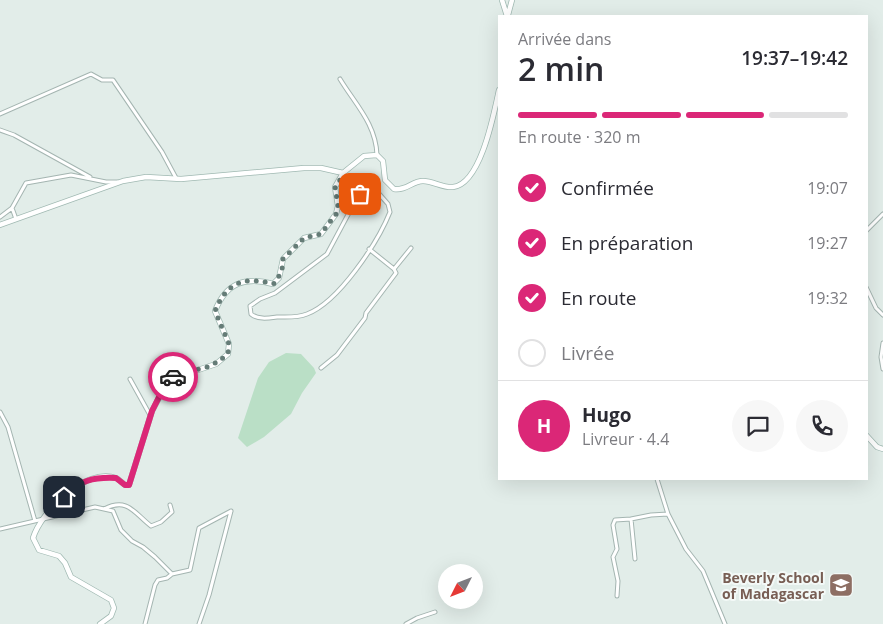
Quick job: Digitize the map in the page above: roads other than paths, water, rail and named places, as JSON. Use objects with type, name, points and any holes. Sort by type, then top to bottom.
[{"type":"street","points":[[502,0],[508,15]]},
{"type":"street","points":[[508,15],[512,0]]},
{"type":"street","points":[[0,114],[91,74],[102,80],[112,80],[162,152],[176,178]]},
{"type":"street","points":[[340,78],[370,124],[377,144],[377,155],[383,161],[385,180],[394,189],[405,189],[419,181],[451,187],[459,185],[472,174],[494,118],[498,96]]},
{"type":"street","points":[[0,130],[14,135],[93,179]]},
{"type":"street","points":[[100,624],[111,616],[114,608],[110,600],[71,577],[65,563],[59,556],[39,550],[33,538],[37,525],[69,491],[84,481],[100,477],[116,478],[125,485],[129,485],[150,416],[166,383],[185,370],[198,370],[216,364],[228,354],[229,344],[215,311],[220,297],[227,290],[254,279],[273,284],[276,282],[282,270],[283,259],[304,238],[321,234],[336,214],[338,206],[335,187],[343,175],[364,156],[377,155]]},
{"type":"street","points":[[2,223],[17,220],[123,181],[146,176],[176,178],[304,168],[321,168],[343,175]]},
{"type":"street","points":[[0,217],[12,208],[26,183],[71,175],[106,182],[123,181]]},
{"type":"street","points":[[343,175],[348,190],[358,196]]},
{"type":"street","points":[[374,188],[388,204],[390,212],[369,249],[343,287],[309,314],[295,318],[266,318],[255,317],[251,314],[250,306],[260,299],[275,293],[327,254],[358,196],[367,189],[374,188]]},
{"type":"street","points":[[12,208],[17,220]]},
{"type":"street","points":[[868,229],[883,214]]},
{"type":"street","points":[[394,269],[411,248]]},
{"type":"street","points":[[321,368],[337,355],[396,273],[394,269],[369,249]]},
{"type":"street","points":[[868,291],[876,308],[883,315]]},
{"type":"street","points":[[883,343],[881,357],[883,369]]},
{"type":"street","points":[[130,379],[150,416]]},
{"type":"street","points":[[0,412],[8,427],[36,521]]},
{"type":"street","points":[[868,437],[877,447],[883,449]]},
{"type":"street","points":[[657,480],[668,514],[686,549],[703,571],[724,624]]},
{"type":"street","points":[[103,509],[124,505],[135,511],[150,526],[161,522],[172,512],[170,505]]},
{"type":"street","points":[[0,530],[95,507],[103,509],[113,512],[121,530],[132,541],[143,546],[156,557],[172,574]]},
{"type":"street","points":[[145,624],[158,580],[167,578],[172,574],[190,570],[198,528],[231,511],[209,595],[199,624]]},
{"type":"street","points":[[617,596],[618,581],[613,557],[617,549],[613,525],[615,520],[668,514]]},
{"type":"street","points":[[631,519],[635,559]]},
{"type":"street","points":[[406,624],[416,618],[435,612]]},
{"type":"place","name":"Beverly School of Madagascar","points":[[841,585]]}]
